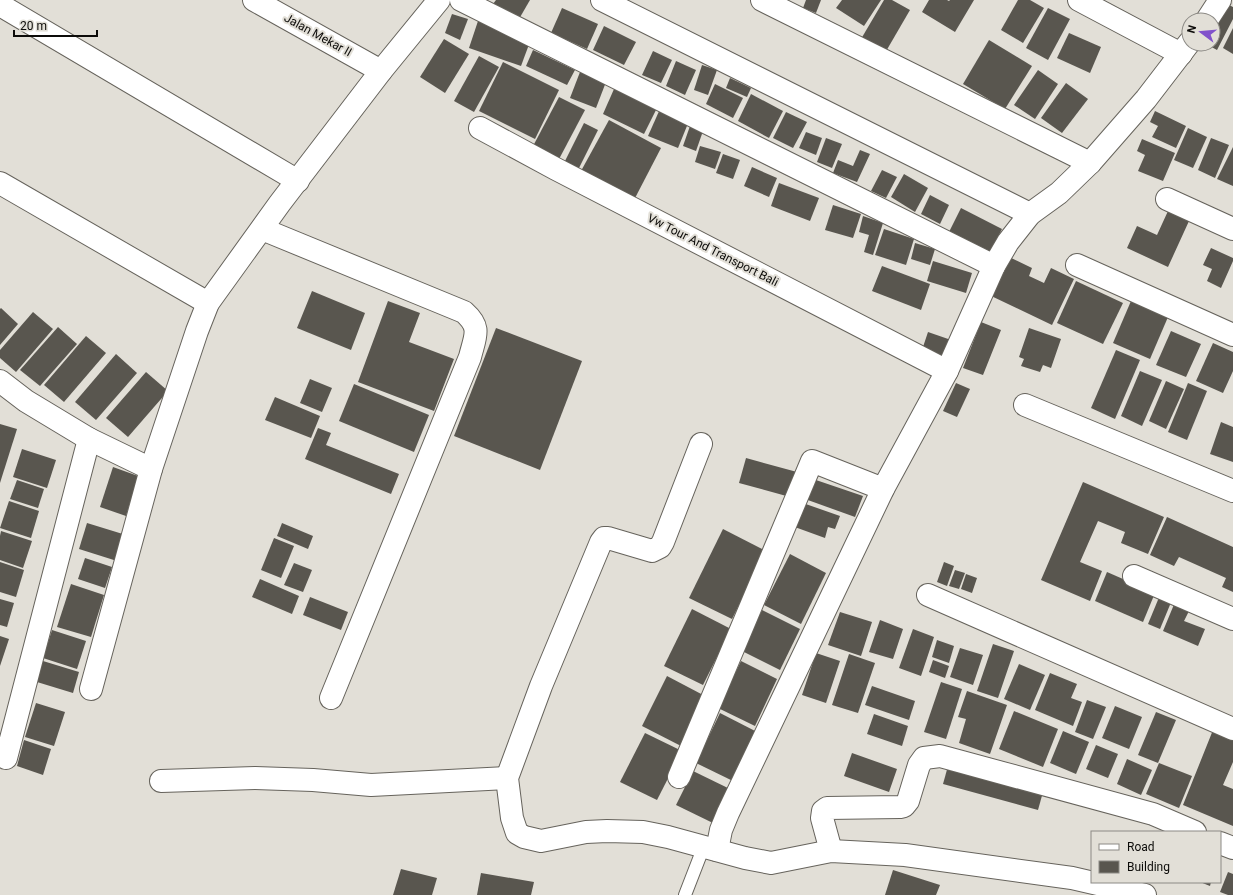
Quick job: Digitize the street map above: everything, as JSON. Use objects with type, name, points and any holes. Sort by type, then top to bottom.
[{"type":"street","name":"Jalan Mekar II","points":[[254,0],[381,71]]},
{"type":"street","points":[[91,689],[151,469],[208,302],[381,71],[439,0]]},
{"type":"street","points":[[462,0],[994,266]]},
{"type":"street","points":[[602,0],[1030,214]]},
{"type":"street","points":[[762,0],[1090,164]]},
{"type":"street","points":[[1079,0],[1181,47]]},
{"type":"street","points":[[1212,12],[1220,0]]},
{"type":"street","points":[[0,5],[298,181]]},
{"type":"street","points":[[711,848],[722,830],[728,812],[882,489],[947,371],[994,266],[1008,242],[1030,214],[1059,193],[1090,164],[1146,99],[1183,52]]},
{"type":"street","name":"Vw Tour And Transport Bali","points":[[480,128],[556,169],[947,371]]},
{"type":"street","points":[[0,184],[208,302]]},
{"type":"street","points":[[1167,199],[1233,229]]},
{"type":"street","points":[[262,230],[464,312],[472,319],[476,328],[470,357],[331,698]]},
{"type":"street","points":[[1077,265],[1233,336]]},
{"type":"street","points":[[0,381],[26,401],[89,439],[151,469]]},
{"type":"street","points":[[1025,405],[1233,492]]},
{"type":"street","points":[[6,758],[89,439]]},
{"type":"street","points":[[701,444],[660,547],[652,551],[608,538],[602,539],[541,686],[507,778],[512,818],[517,833],[524,837],[541,841],[586,832],[607,830],[643,832],[668,837],[745,858],[771,863],[831,851],[905,855],[1072,878],[1091,882]]},
{"type":"street","points":[[679,777],[812,461],[882,489]]},
{"type":"street","points":[[1134,576],[1233,618]]},
{"type":"street","points":[[928,595],[1233,730]]},
{"type":"street","points":[[831,851],[822,818],[823,811],[828,808],[904,806],[908,801],[919,765],[924,758],[940,756],[1153,814],[1192,831]]},
{"type":"street","points":[[161,782],[255,778],[313,780],[371,785],[507,778]]},
{"type":"street","points":[[1221,843],[1233,848]]},
{"type":"street","points":[[1093,883],[1145,895]]},
{"type":"lane","points":[[685,895],[711,848]]},
{"type":"building","points":[[496,0],[530,0],[519,19],[493,4]]},
{"type":"building","points":[[806,0],[821,0],[816,13],[803,8]]},
{"type":"building","points":[[842,0],[881,0],[864,26],[836,8]]},
{"type":"building","points":[[884,0],[892,0],[910,10],[885,53],[861,39]]},
{"type":"building","points":[[929,0],[974,0],[955,32],[922,12]]},
{"type":"building","points":[[1018,0],[1030,0],[1044,8],[1023,43],[1001,30]]},
{"type":"building","points":[[1223,2],[1233,7],[1233,19],[1221,42],[1221,12],[1218,12]]},
{"type":"building","points":[[562,8],[598,24],[587,49],[551,33]]},
{"type":"building","points":[[1048,8],[1070,19],[1048,60],[1026,48]]},
{"type":"building","points":[[452,14],[468,19],[460,40],[445,33]]},
{"type":"building","points":[[478,21],[531,39],[521,66],[469,48]]},
{"type":"building","points":[[604,26],[636,42],[624,65],[593,50]]},
{"type":"building","points":[[1233,28],[1233,54],[1223,48]]},
{"type":"building","points":[[1069,33],[1101,47],[1090,73],[1057,58]]},
{"type":"building","points":[[444,39],[469,54],[445,93],[420,77]]},
{"type":"building","points":[[989,40],[1032,66],[1005,109],[963,84]]},
{"type":"building","points":[[533,50],[575,70],[567,85],[526,66]]},
{"type":"building","points":[[653,51],[672,60],[661,83],[642,75]]},
{"type":"building","points":[[479,56],[499,67],[474,112],[454,101]]},
{"type":"building","points":[[676,61],[696,70],[685,95],[666,86]]},
{"type":"building","points":[[503,62],[559,90],[535,139],[479,111]]},
{"type":"building","points":[[702,65],[717,70],[708,95],[694,90]]},
{"type":"building","points":[[1038,70],[1058,84],[1035,119],[1014,105]]},
{"type":"building","points":[[580,72],[606,82],[596,108],[570,98]]},
{"type":"building","points":[[730,78],[751,88],[747,97],[726,88]]},
{"type":"building","points":[[1066,83],[1088,99],[1062,133],[1041,118]]},
{"type":"building","points":[[715,84],[743,98],[733,118],[706,104]]},
{"type":"building","points":[[614,89],[656,110],[644,134],[603,114]]},
{"type":"building","points":[[751,94],[783,111],[769,138],[738,121]]},
{"type":"building","points":[[559,97],[585,110],[558,161],[532,148]]},
{"type":"building","points":[[660,109],[689,121],[678,148],[648,136]]},
{"type":"building","points":[[1155,111],[1186,126],[1176,148],[1152,137],[1158,126],[1150,122]]},
{"type":"building","points":[[786,112],[807,122],[793,148],[773,138]]},
{"type":"building","points":[[609,120],[661,148],[634,200],[581,171]]},
{"type":"building","points":[[584,123],[598,130],[578,170],[564,163]]},
{"type":"building","points":[[690,126],[703,131],[696,151],[683,146]]},
{"type":"building","points":[[1188,128],[1207,137],[1193,168],[1174,160]]},
{"type":"building","points":[[806,132],[822,138],[816,155],[799,148]]},
{"type":"building","points":[[826,138],[842,144],[832,168],[817,162]]},
{"type":"building","points":[[1211,138],[1229,145],[1215,178],[1198,170]]},
{"type":"building","points":[[1142,139],[1175,153],[1163,181],[1138,171],[1145,155],[1137,151]]},
{"type":"building","points":[[700,146],[721,152],[715,169],[695,162]]},
{"type":"building","points":[[1233,147],[1233,186],[1217,179]]},
{"type":"building","points":[[860,150],[870,154],[857,182],[833,173],[838,160],[853,166]]},
{"type":"building","points":[[723,154],[740,160],[733,179],[716,173]]},
{"type":"building","points":[[752,167],[777,178],[769,197],[744,186]]},
{"type":"building","points":[[882,170],[897,177],[886,198],[871,191]]},
{"type":"building","points":[[904,174],[928,188],[915,212],[891,197]]},
{"type":"building","points":[[779,183],[819,198],[810,221],[771,206]]},
{"type":"building","points":[[930,195],[949,205],[940,224],[921,214]]},
{"type":"building","points":[[833,205],[861,214],[853,238],[825,230]]},
{"type":"building","points":[[961,208],[1002,229],[990,253],[949,232]]},
{"type":"building","points":[[1168,211],[1189,221],[1168,267],[1127,248],[1137,226],[1157,235]]},
{"type":"building","points":[[863,216],[883,223],[873,255],[864,252],[869,235],[859,232]]},
{"type":"building","points":[[884,229],[914,239],[906,265],[875,255]]},
{"type":"building","points":[[915,243],[935,249],[930,265],[911,259]]},
{"type":"building","points":[[1211,248],[1233,258],[1221,288],[1207,281],[1212,269],[1203,265]]},
{"type":"building","points":[[1005,255],[1032,268],[1029,276],[1044,283],[1051,268],[1074,279],[1052,325],[987,294]]},
{"type":"building","points":[[933,261],[972,273],[966,293],[927,281]]},
{"type":"building","points":[[882,266],[930,284],[921,310],[872,291]]},
{"type":"building","points":[[1076,281],[1123,303],[1103,344],[1057,323]]},
{"type":"building","points":[[312,291],[365,313],[351,350],[297,328]]},
{"type":"building","points":[[388,301],[420,313],[409,342],[454,359],[434,411],[358,382]]},
{"type":"building","points":[[1131,301],[1168,317],[1150,359],[1113,343]]},
{"type":"building","points":[[1,308],[18,324],[0,345],[0,309]]},
{"type":"building","points":[[33,312],[53,329],[16,372],[0,358],[0,350]]},
{"type":"building","points":[[981,322],[1001,330],[983,375],[963,368]]},
{"type":"building","points":[[58,327],[77,344],[40,386],[20,370]]},
{"type":"building","points":[[496,328],[582,361],[540,470],[454,436]]},
{"type":"building","points":[[1029,328],[1061,339],[1051,368],[1043,365],[1040,372],[1021,366],[1024,359],[1019,357]]},
{"type":"building","points":[[1171,331],[1201,344],[1186,377],[1156,365]]},
{"type":"building","points":[[928,332],[954,341],[949,358],[922,350]]},
{"type":"building","points":[[86,336],[106,353],[64,402],[44,385]]},
{"type":"building","points":[[1213,343],[1233,352],[1233,371],[1223,393],[1196,381]]},
{"type":"building","points":[[1116,350],[1140,360],[1115,419],[1091,408]]},
{"type":"building","points":[[116,354],[137,373],[96,420],[75,402]]},
{"type":"building","points":[[1140,371],[1162,380],[1142,426],[1121,416]]},
{"type":"building","points":[[146,372],[168,391],[128,437],[106,418]]},
{"type":"building","points":[[310,379],[332,388],[322,412],[300,403]]},
{"type":"building","points":[[1166,381],[1184,389],[1166,429],[1149,421]]},
{"type":"building","points":[[956,383],[970,389],[957,417],[943,411]]},
{"type":"building","points":[[1188,383],[1207,391],[1187,440],[1168,432]]},
{"type":"building","points":[[354,384],[429,415],[414,452],[339,421]]},
{"type":"building","points":[[275,397],[320,416],[311,438],[265,420]]},
{"type":"building","points":[[1221,422],[1233,427],[1233,462],[1210,454]]},
{"type":"building","points":[[0,424],[17,429],[0,483]]},
{"type":"building","points":[[318,428],[331,433],[326,445],[399,474],[391,494],[305,459]]},
{"type":"building","points":[[22,449],[56,460],[47,488],[13,477]]},
{"type":"building","points":[[746,458],[797,472],[790,497],[739,483]]},
{"type":"building","points":[[113,467],[138,476],[126,516],[100,507]]},
{"type":"building","points":[[813,479],[863,496],[855,517],[805,499]]},
{"type":"building","points":[[17,480],[44,489],[38,508],[10,499]]},
{"type":"building","points":[[1083,482],[1164,517],[1148,554],[1121,543],[1125,532],[1098,521],[1080,562],[1102,571],[1090,601],[1041,580]]},
{"type":"building","points":[[9,501],[39,511],[31,538],[0,528]]},
{"type":"building","points":[[800,502],[840,516],[835,529],[828,527],[825,538],[792,526]]},
{"type":"building","points":[[1167,517],[1233,547],[1233,592],[1222,587],[1226,578],[1179,557],[1174,566],[1150,555]]},
{"type":"building","points":[[87,523],[126,535],[117,561],[79,549]]},
{"type":"building","points":[[282,523],[313,536],[308,549],[277,536]]},
{"type":"building","points":[[723,529],[766,551],[732,619],[689,598]]},
{"type":"building","points":[[1,531],[32,541],[23,568],[0,560]]},
{"type":"building","points":[[274,538],[294,546],[281,578],[261,570]]},
{"type":"building","points":[[790,554],[826,573],[801,624],[764,605]]},
{"type":"building","points":[[85,558],[112,567],[105,588],[78,579]]},
{"type":"building","points":[[0,562],[24,570],[16,597],[0,592]]},
{"type":"building","points":[[944,562],[954,566],[947,586],[937,582]]},
{"type":"building","points":[[294,563],[312,570],[303,592],[284,585]]},
{"type":"building","points":[[955,570],[965,573],[959,589],[949,586]]},
{"type":"building","points":[[1107,572],[1155,593],[1143,622],[1095,601]]},
{"type":"building","points":[[966,574],[977,578],[972,593],[961,589]]},
{"type":"building","points":[[260,579],[299,596],[292,614],[252,597]]},
{"type":"building","points":[[71,584],[104,595],[91,637],[57,627]]},
{"type":"building","points":[[1160,595],[1172,600],[1160,629],[1148,624]]},
{"type":"building","points":[[310,597],[348,612],[341,630],[303,615]]},
{"type":"building","points":[[0,599],[14,603],[7,627],[0,625]]},
{"type":"building","points":[[1175,602],[1190,609],[1184,621],[1205,629],[1198,646],[1163,631]]},
{"type":"building","points":[[692,609],[731,629],[703,685],[664,666]]},
{"type":"building","points":[[762,610],[800,629],[780,670],[742,651]]},
{"type":"building","points":[[840,612],[872,622],[861,656],[828,645]]},
{"type":"building","points":[[880,620],[903,629],[893,659],[869,652]]},
{"type":"building","points":[[913,629],[934,637],[921,676],[899,668]]},
{"type":"building","points":[[52,630],[86,641],[77,669],[43,658]]},
{"type":"building","points":[[0,636],[9,639],[0,666]]},
{"type":"building","points":[[937,640],[954,646],[949,663],[932,657]]},
{"type":"building","points":[[993,644],[1014,651],[998,698],[977,691]]},
{"type":"building","points":[[960,648],[983,655],[973,685],[950,677]]},
{"type":"building","points":[[816,653],[840,661],[826,703],[802,695]]},
{"type":"building","points":[[849,654],[875,663],[858,713],[832,705]]},
{"type":"building","points":[[933,660],[949,666],[945,678],[929,672]]},
{"type":"building","points":[[43,661],[79,672],[73,693],[37,682]]},
{"type":"building","points":[[741,661],[777,679],[755,726],[718,708]]},
{"type":"building","points":[[1019,664],[1045,675],[1030,710],[1004,699]]},
{"type":"building","points":[[1050,673],[1077,684],[1071,698],[1082,702],[1073,726],[1035,710]]},
{"type":"building","points":[[667,676],[705,696],[681,746],[642,726]]},
{"type":"building","points":[[941,682],[962,689],[946,739],[924,732]]},
{"type":"building","points":[[872,686],[915,701],[909,720],[865,705]]},
{"type":"building","points":[[967,691],[1007,705],[990,754],[959,743],[966,719],[958,717]]},
{"type":"building","points":[[1087,700],[1106,707],[1093,739],[1075,732]]},
{"type":"building","points":[[36,703],[65,712],[54,746],[25,737]]},
{"type":"building","points":[[1115,706],[1142,717],[1129,749],[1102,738]]},
{"type":"building","points":[[1014,711],[1058,729],[1043,767],[999,749]]},
{"type":"building","points":[[1156,712],[1176,720],[1158,763],[1138,755]]},
{"type":"building","points":[[720,713],[759,733],[735,782],[696,763]]},
{"type":"building","points":[[874,714],[908,726],[902,746],[867,734]]},
{"type":"building","points":[[1213,730],[1233,738],[1233,762],[1223,785],[1233,789],[1233,826],[1183,805]]},
{"type":"building","points":[[1063,731],[1089,742],[1076,774],[1050,763]]},
{"type":"building","points":[[645,733],[682,751],[657,800],[620,782]]},
{"type":"building","points":[[24,740],[51,749],[43,775],[17,766]]},
{"type":"building","points":[[1096,745],[1118,754],[1108,778],[1086,769]]},
{"type":"building","points":[[852,753],[897,769],[889,792],[844,776]]},
{"type":"building","points":[[1127,759],[1152,770],[1141,795],[1117,784]]},
{"type":"building","points":[[1159,763],[1192,776],[1179,808],[1146,794]]},
{"type":"building","points":[[948,766],[1043,792],[1038,810],[943,784]]},
{"type":"building","points":[[693,771],[732,790],[715,824],[676,805]]},
{"type":"building","points":[[401,869],[437,878],[432,895],[393,895]]},
{"type":"building","points":[[893,870],[940,885],[936,895],[885,895]]},
{"type":"building","points":[[1228,872],[1233,874],[1233,895],[1220,892]]},
{"type":"building","points":[[481,873],[534,882],[531,895],[477,895]]},
{"type":"building","points":[[1202,883],[1211,883],[1210,886]]}]
